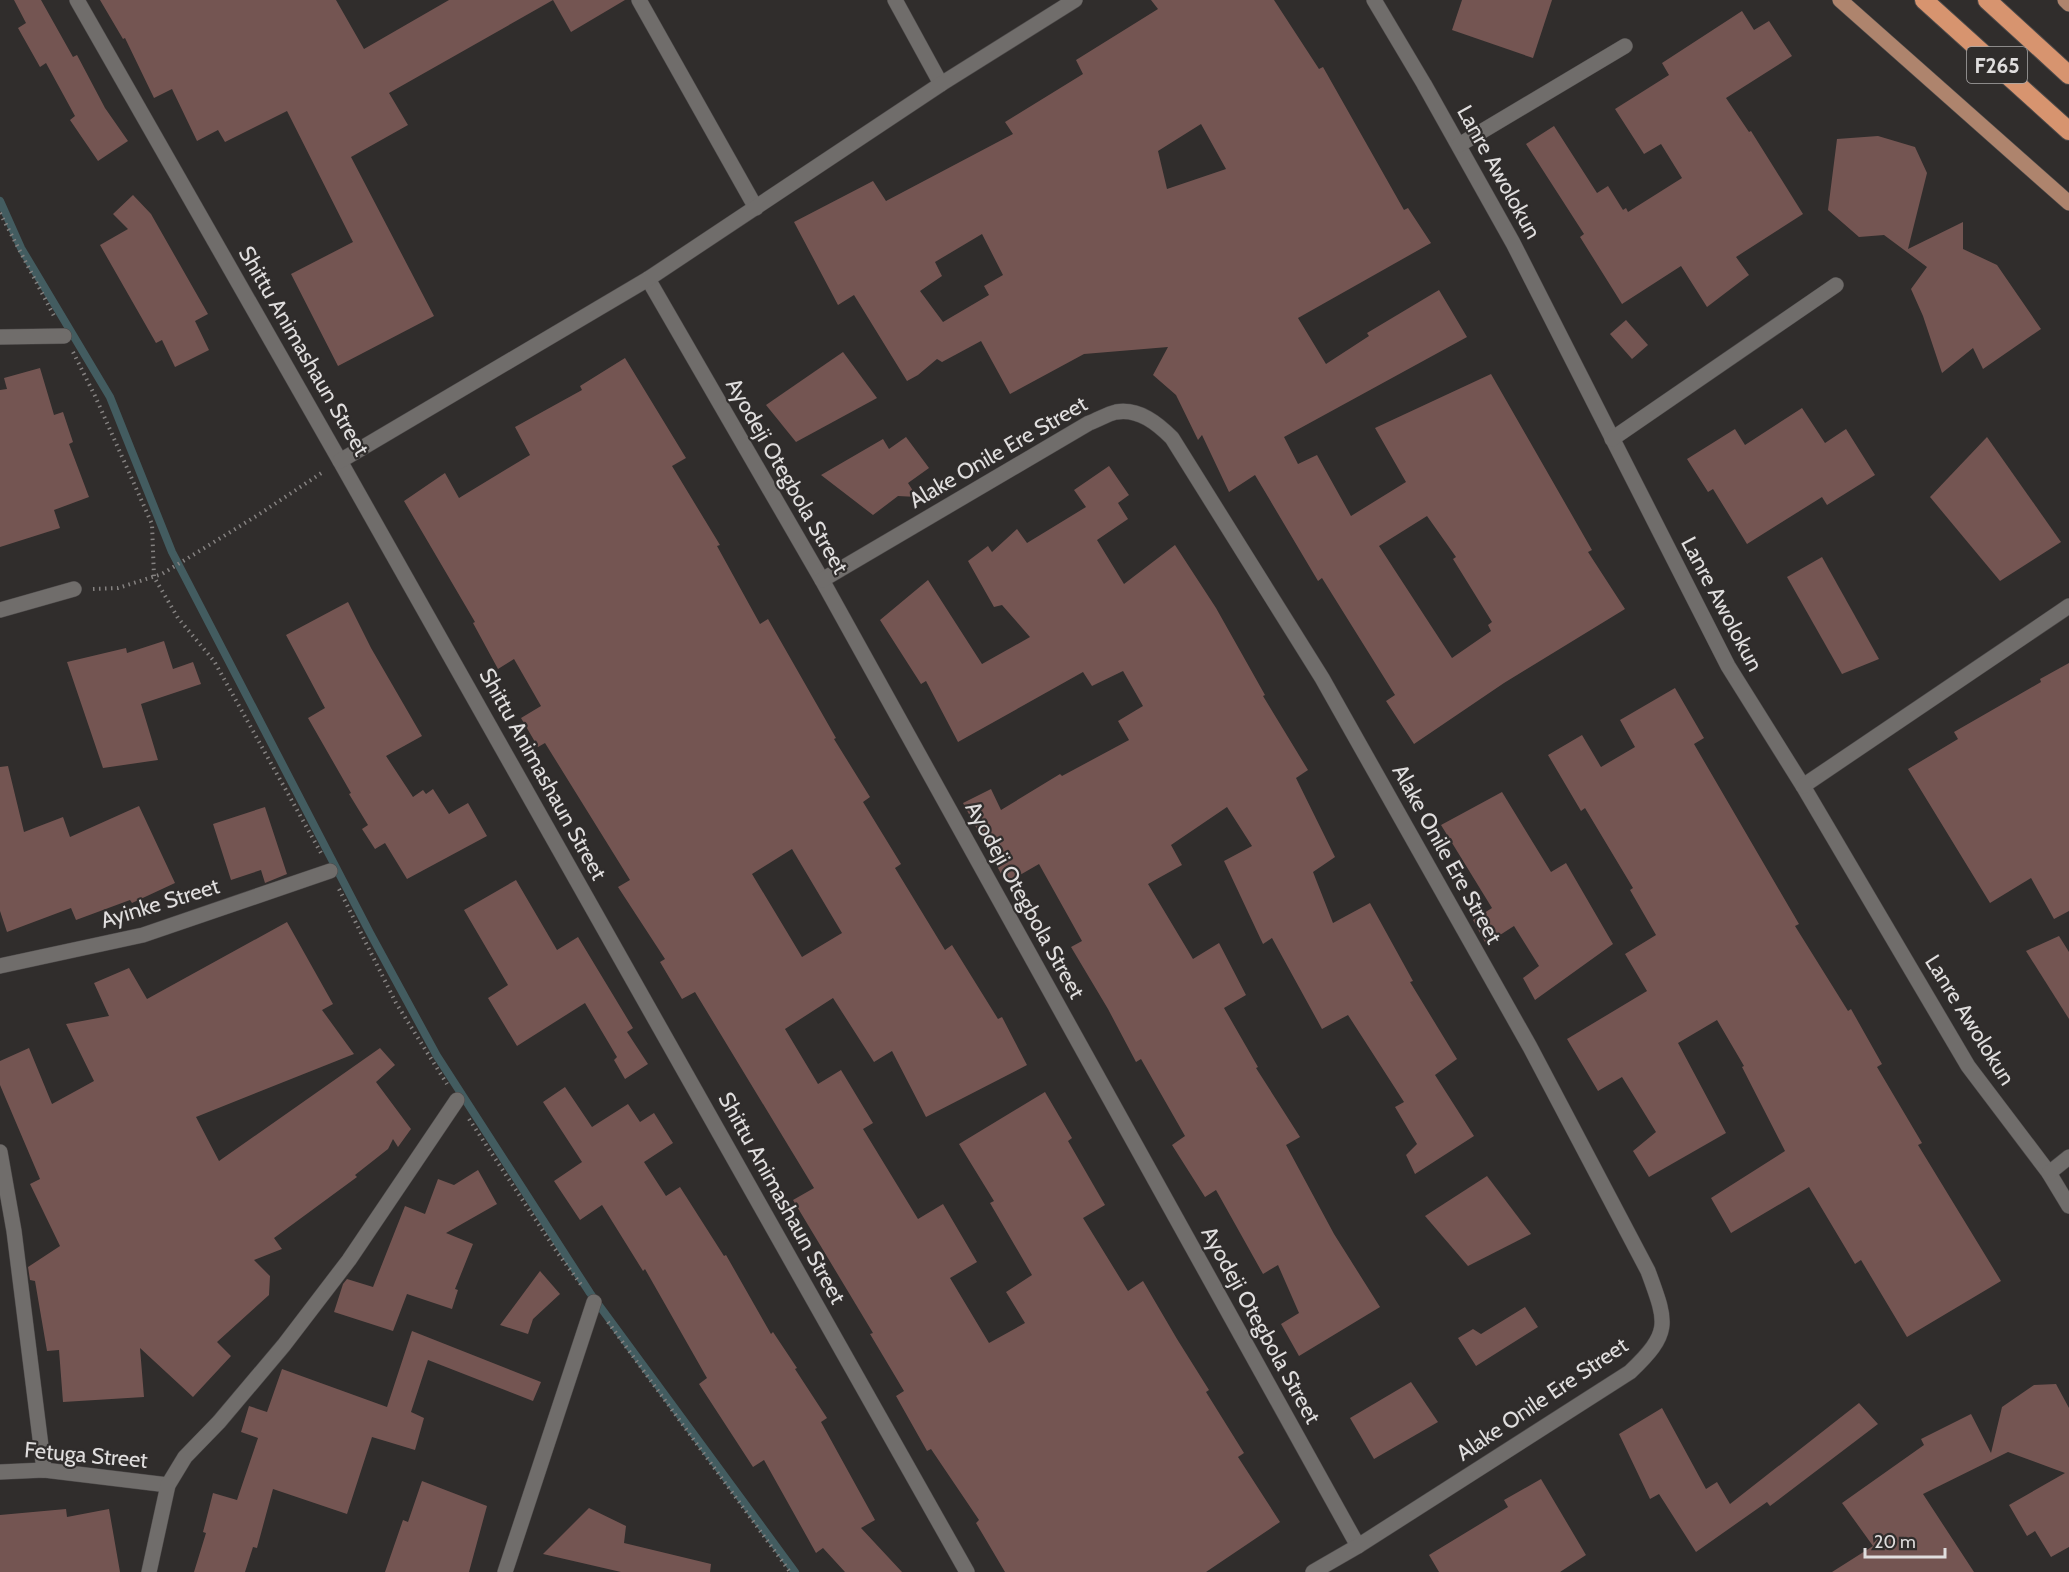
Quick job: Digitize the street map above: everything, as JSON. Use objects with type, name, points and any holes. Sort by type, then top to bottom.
[{"type":"highway","name":"F265","points":[[1924,0],[2069,131]]},
{"type":"highway","name":"F265","points":[[1987,0],[2069,75]]},
{"type":"highway","points":[[2039,49],[2069,64]]},
{"type":"main road","points":[[1840,0],[2069,203]]},
{"type":"main road","points":[[2065,0],[2069,4]]},
{"type":"street","name":"Shittu Animashaun Street","points":[[77,0],[967,1572]]},
{"type":"street","points":[[639,0],[756,208]]},
{"type":"street","points":[[895,0],[941,84]]},
{"type":"street","points":[[340,461],[648,279],[941,84],[1075,0]]},
{"type":"street","name":"Lanre Awolokun","points":[[1374,0],[1513,243],[1728,666],[1803,786],[1968,1066],[2049,1173],[2068,1203]]},
{"type":"street","points":[[1459,145],[1624,46]]},
{"type":"street","name":"Ayodeji Otegbola Street","points":[[648,279],[822,580],[1358,1546]]},
{"type":"street","points":[[1612,439],[1836,285]]},
{"type":"street","points":[[0,337],[64,336]]},
{"type":"street","name":"Alake Onile Ere Street","points":[[822,580],[1089,423],[1117,412],[1137,413],[1157,424],[1172,438],[1322,678],[1530,1047],[1648,1271],[1659,1303],[1663,1328],[1652,1351],[1630,1372],[1358,1546]]},
{"type":"street","points":[[0,610],[74,590]]},
{"type":"street","points":[[1803,786],[2069,606]]},
{"type":"street","name":"Ayinke Street","points":[[0,966],[143,935],[330,871]]},
{"type":"street","points":[[149,1572],[168,1485],[184,1457],[219,1422],[284,1345],[349,1260],[457,1100]]},
{"type":"street","points":[[0,1152],[14,1231],[44,1470]]},
{"type":"street","points":[[2049,1173],[2069,1157]]},
{"type":"street","points":[[505,1572],[594,1302]]},
{"type":"street","name":"Fetuga Street","points":[[0,1472],[44,1470],[168,1485]]},
{"type":"street","points":[[1313,1572],[1358,1546]]},
{"type":"path","points":[[0,213],[95,396],[152,524],[154,577],[178,618],[214,661],[330,871],[396,1003],[557,1252],[790,1572]]},
{"type":"path","points":[[74,590],[118,588],[162,574],[340,461]]},
{"type":"building","points":[[14,0],[41,0],[73,57],[77,55],[105,108],[128,141],[98,161],[70,120],[75,116],[46,63],[40,67],[18,28],[26,23]]},
{"type":"building","points":[[100,0],[336,0],[364,49],[449,0],[553,0],[389,93],[408,125],[351,157],[434,316],[338,366],[291,274],[353,242],[287,111],[225,142],[218,130],[197,141],[172,89],[154,98],[125,38],[123,39]]},
{"type":"building","points":[[553,0],[625,0],[571,32]]},
{"type":"building","points":[[1151,0],[1274,0],[1319,69],[1323,67],[1404,210],[1408,208],[1431,243],[1298,318],[1326,364],[1369,336],[1367,333],[1439,290],[1467,337],[1284,437],[1298,464],[1317,455],[1351,516],[1406,482],[1375,428],[1491,374],[1592,550],[1588,552],[1625,609],[1504,683],[1414,744],[1386,701],[1395,695],[1322,578],[1318,581],[1255,475],[1229,492],[1202,435],[1198,440],[1176,395],[1153,375],[1168,347],[1084,354],[1010,394],[981,341],[942,362],[937,359],[907,381],[854,295],[838,305],[794,222],[873,181],[886,201],[1013,134],[1005,122],[1083,74],[1076,60],[1158,9]],"holes":[[[1201,124],[1226,169],[1167,189],[1158,151]],[[982,234],[1003,275],[984,286],[989,295],[943,322],[920,291],[942,276],[935,262]],[[1427,516],[1456,557],[1453,559],[1492,622],[1488,625],[1491,631],[1452,658],[1379,546]]]},
{"type":"building","points":[[1462,0],[1552,0],[1533,58],[1452,30]]},
{"type":"building","points":[[1742,11],[1754,30],[1769,21],[1792,56],[1726,98],[1749,132],[1751,131],[1803,214],[1736,257],[1749,275],[1707,307],[1681,266],[1622,304],[1580,237],[1584,234],[1526,144],[1554,126],[1597,193],[1608,186],[1623,210],[1626,208],[1628,212],[1682,178],[1661,144],[1644,154],[1615,109],[1669,75],[1662,63]]},
{"type":"building","points":[[1878,136],[1915,147],[1927,173],[1908,249],[1963,222],[1963,249],[1997,265],[2041,329],[1983,369],[1973,348],[1942,373],[1923,316],[1911,289],[1927,267],[1884,235],[1859,237],[1828,210],[1837,139]]},
{"type":"building","points":[[133,195],[151,214],[208,314],[195,321],[209,350],[175,367],[162,340],[156,343],[100,245],[128,229],[113,214]]},
{"type":"building","points":[[1626,320],[1648,345],[1632,359],[1610,334]]},
{"type":"building","points":[[843,352],[877,398],[796,442],[766,405]]},
{"type":"building","points":[[625,358],[686,458],[672,466],[720,545],[717,546],[760,624],[768,619],[836,738],[834,739],[870,797],[863,802],[901,864],[895,868],[945,950],[952,945],[998,1019],[1002,1017],[1027,1065],[926,1117],[892,1051],[874,1062],[833,998],[785,1029],[818,1084],[841,1070],[873,1123],[863,1129],[918,1219],[943,1204],[977,1262],[950,1278],[989,1343],[1025,1323],[1006,1292],[1032,1275],[990,1203],[994,1201],[959,1144],[1045,1092],[1072,1138],[1068,1141],[1105,1205],[1083,1218],[1128,1291],[1143,1281],[1209,1390],[1206,1392],[1244,1453],[1238,1457],[1280,1522],[1206,1572],[1005,1572],[976,1523],[979,1520],[931,1449],[927,1451],[896,1396],[904,1391],[870,1334],[873,1333],[793,1200],[814,1188],[695,992],[682,999],[660,962],[665,959],[618,887],[630,880],[545,743],[538,747],[521,718],[541,706],[514,659],[498,669],[473,623],[475,622],[404,501],[445,473],[459,498],[530,455],[515,427],[582,390],[580,386]],"holes":[[[792,849],[842,933],[802,957],[752,874]]]},
{"type":"building","points":[[40,368],[54,415],[63,412],[73,442],[69,444],[89,497],[54,510],[60,528],[0,547],[0,390],[7,389],[4,378]]},
{"type":"building","points":[[1802,408],[1825,443],[1846,429],[1875,475],[1827,505],[1822,497],[1747,544],[1713,489],[1708,492],[1687,459],[1735,429],[1745,445]]},
{"type":"building","points":[[906,437],[929,468],[908,483],[917,497],[898,496],[873,515],[821,475],[883,439],[889,449]]},
{"type":"building","points":[[1987,437],[2061,542],[2000,581],[1930,497]]},
{"type":"building","points":[[1109,466],[1129,495],[1118,503],[1128,519],[1097,540],[1124,584],[1175,545],[1216,608],[1265,695],[1263,696],[1308,770],[1296,778],[1335,857],[1313,872],[1333,923],[1370,903],[1413,981],[1410,982],[1457,1059],[1435,1075],[1474,1136],[1415,1174],[1406,1155],[1417,1144],[1395,1107],[1404,1102],[1348,1015],[1322,1029],[1272,938],[1263,944],[1224,861],[1252,846],[1227,807],[1171,845],[1182,865],[1148,884],[1193,959],[1219,943],[1246,995],[1224,1008],[1258,1067],[1256,1068],[1300,1137],[1286,1145],[1334,1234],[1380,1307],[1299,1356],[1281,1324],[1299,1313],[1278,1265],[1263,1274],[1216,1190],[1205,1197],[1172,1145],[1185,1136],[1141,1059],[1136,1062],[1071,947],[1082,941],[1039,864],[1006,883],[963,803],[991,789],[1001,810],[1060,774],[1062,776],[1129,740],[1118,721],[1143,706],[1123,671],[1092,686],[1083,672],[958,742],[926,681],[921,684],[880,620],[928,580],[982,664],[1030,637],[1002,605],[994,607],[968,561],[988,546],[992,552],[1017,529],[1027,543],[1086,507],[1074,490]]},
{"type":"building","points":[[1822,557],[1879,659],[1842,674],[1787,577]]},
{"type":"building","points":[[348,602],[371,648],[422,736],[386,756],[413,797],[423,790],[426,794],[433,789],[449,814],[468,803],[487,836],[407,879],[385,843],[375,849],[362,829],[368,825],[308,718],[325,708],[286,635]]},
{"type":"building","points":[[164,641],[173,669],[193,662],[201,684],[141,704],[158,760],[103,768],[67,662],[126,648],[127,653]]},
{"type":"building","points":[[2069,663],[2069,911],[2054,919],[2031,878],[1990,903],[1908,769],[1958,739],[1954,732],[2041,682],[2040,679]]},
{"type":"building","points":[[1675,688],[1704,738],[1694,744],[1799,924],[1795,926],[1848,1011],[1851,1009],[1882,1064],[1877,1067],[1922,1143],[1918,1145],[2001,1281],[1907,1337],[1861,1260],[1855,1264],[1809,1187],[1731,1233],[1711,1198],[1785,1151],[1742,1067],[1744,1066],[1717,1020],[1678,1043],[1726,1133],[1649,1177],[1633,1151],[1656,1132],[1622,1077],[1598,1091],[1567,1039],[1647,991],[1625,954],[1656,935],[1630,890],[1633,888],[1585,808],[1581,811],[1548,755],[1582,735],[1601,767],[1635,747],[1620,720]]},
{"type":"building","points":[[8,766],[24,832],[63,817],[70,837],[139,806],[175,883],[132,903],[130,900],[76,920],[71,908],[7,932],[0,911],[0,767]]},
{"type":"building","points":[[1502,792],[1551,872],[1566,863],[1613,944],[1535,1000],[1523,978],[1539,966],[1514,926],[1486,944],[1473,920],[1492,908],[1441,825]]},
{"type":"building","points":[[265,807],[287,874],[265,883],[261,870],[231,880],[213,824]]},
{"type":"building","points":[[516,880],[557,950],[578,937],[633,1028],[627,1032],[648,1064],[625,1079],[614,1060],[617,1057],[585,1003],[517,1046],[488,998],[508,985],[464,910]]},
{"type":"building","points":[[287,922],[333,1004],[322,1010],[354,1054],[196,1117],[219,1161],[380,1048],[395,1065],[376,1082],[411,1129],[398,1147],[393,1139],[388,1149],[355,1175],[357,1177],[274,1238],[282,1249],[254,1260],[270,1276],[269,1295],[217,1342],[231,1356],[193,1397],[140,1348],[144,1397],[63,1402],[59,1350],[47,1351],[35,1281],[30,1280],[28,1267],[60,1246],[30,1184],[40,1179],[0,1085],[0,1061],[29,1048],[52,1104],[94,1081],[66,1024],[109,1016],[94,983],[129,968],[147,999]]},
{"type":"building","points":[[2059,936],[2069,952],[2069,1019],[2026,951]]},
{"type":"building","points":[[565,1087],[592,1127],[628,1104],[640,1122],[654,1113],[673,1143],[644,1162],[666,1196],[680,1187],[724,1256],[726,1255],[771,1334],[773,1332],[827,1418],[821,1422],[875,1520],[861,1528],[902,1572],[845,1572],[823,1548],[816,1553],[764,1460],[753,1467],[699,1384],[707,1378],[645,1269],[643,1271],[602,1205],[580,1220],[554,1181],[582,1162],[543,1102]]},
{"type":"building","points":[[478,1170],[497,1204],[446,1233],[473,1244],[455,1289],[458,1290],[452,1309],[407,1294],[393,1331],[334,1312],[343,1284],[347,1279],[373,1287],[405,1206],[425,1214],[438,1179],[454,1185]]},
{"type":"building","points":[[1487,1176],[1531,1234],[1468,1266],[1425,1216]]},
{"type":"building","points":[[540,1271],[560,1294],[533,1319],[528,1334],[500,1325]]},
{"type":"building","points":[[1525,1307],[1538,1327],[1476,1366],[1458,1338],[1473,1329],[1481,1334]]},
{"type":"building","points":[[412,1331],[541,1382],[533,1401],[428,1360],[411,1412],[424,1418],[415,1450],[372,1437],[347,1514],[273,1489],[257,1548],[253,1547],[245,1572],[194,1572],[206,1533],[203,1532],[213,1493],[237,1500],[258,1438],[241,1432],[249,1406],[267,1412],[282,1369],[387,1407]]},
{"type":"building","points":[[1411,1382],[1438,1422],[1374,1459],[1350,1418]]},
{"type":"building","points":[[2056,1384],[2069,1408],[2069,1547],[2051,1557],[2035,1531],[2027,1536],[2009,1505],[2065,1473],[2008,1452],[1923,1494],[1974,1572],[1832,1572],[1873,1546],[1842,1503],[1924,1445],[1921,1439],[1971,1414],[1991,1453],[2002,1407],[2034,1385]]},
{"type":"building","points":[[1859,1403],[1878,1424],[1770,1506],[1767,1502],[1696,1552],[1659,1494],[1650,1499],[1619,1434],[1662,1408],[1706,1489],[1717,1482],[1730,1504]]},
{"type":"building","points":[[1541,1479],[1586,1555],[1560,1572],[1439,1572],[1429,1555],[1508,1507],[1504,1500]]},
{"type":"building","points":[[422,1481],[487,1506],[469,1572],[385,1572],[403,1520],[408,1522]]},
{"type":"building","points":[[589,1508],[626,1526],[624,1543],[711,1564],[710,1572],[621,1572],[543,1554]]},
{"type":"building","points":[[66,1509],[67,1517],[109,1509],[120,1572],[0,1572],[0,1515]]},
{"type":"waterway","points":[[0,201],[21,248],[110,397],[172,552],[370,933],[437,1056],[590,1293],[795,1572]]}]
